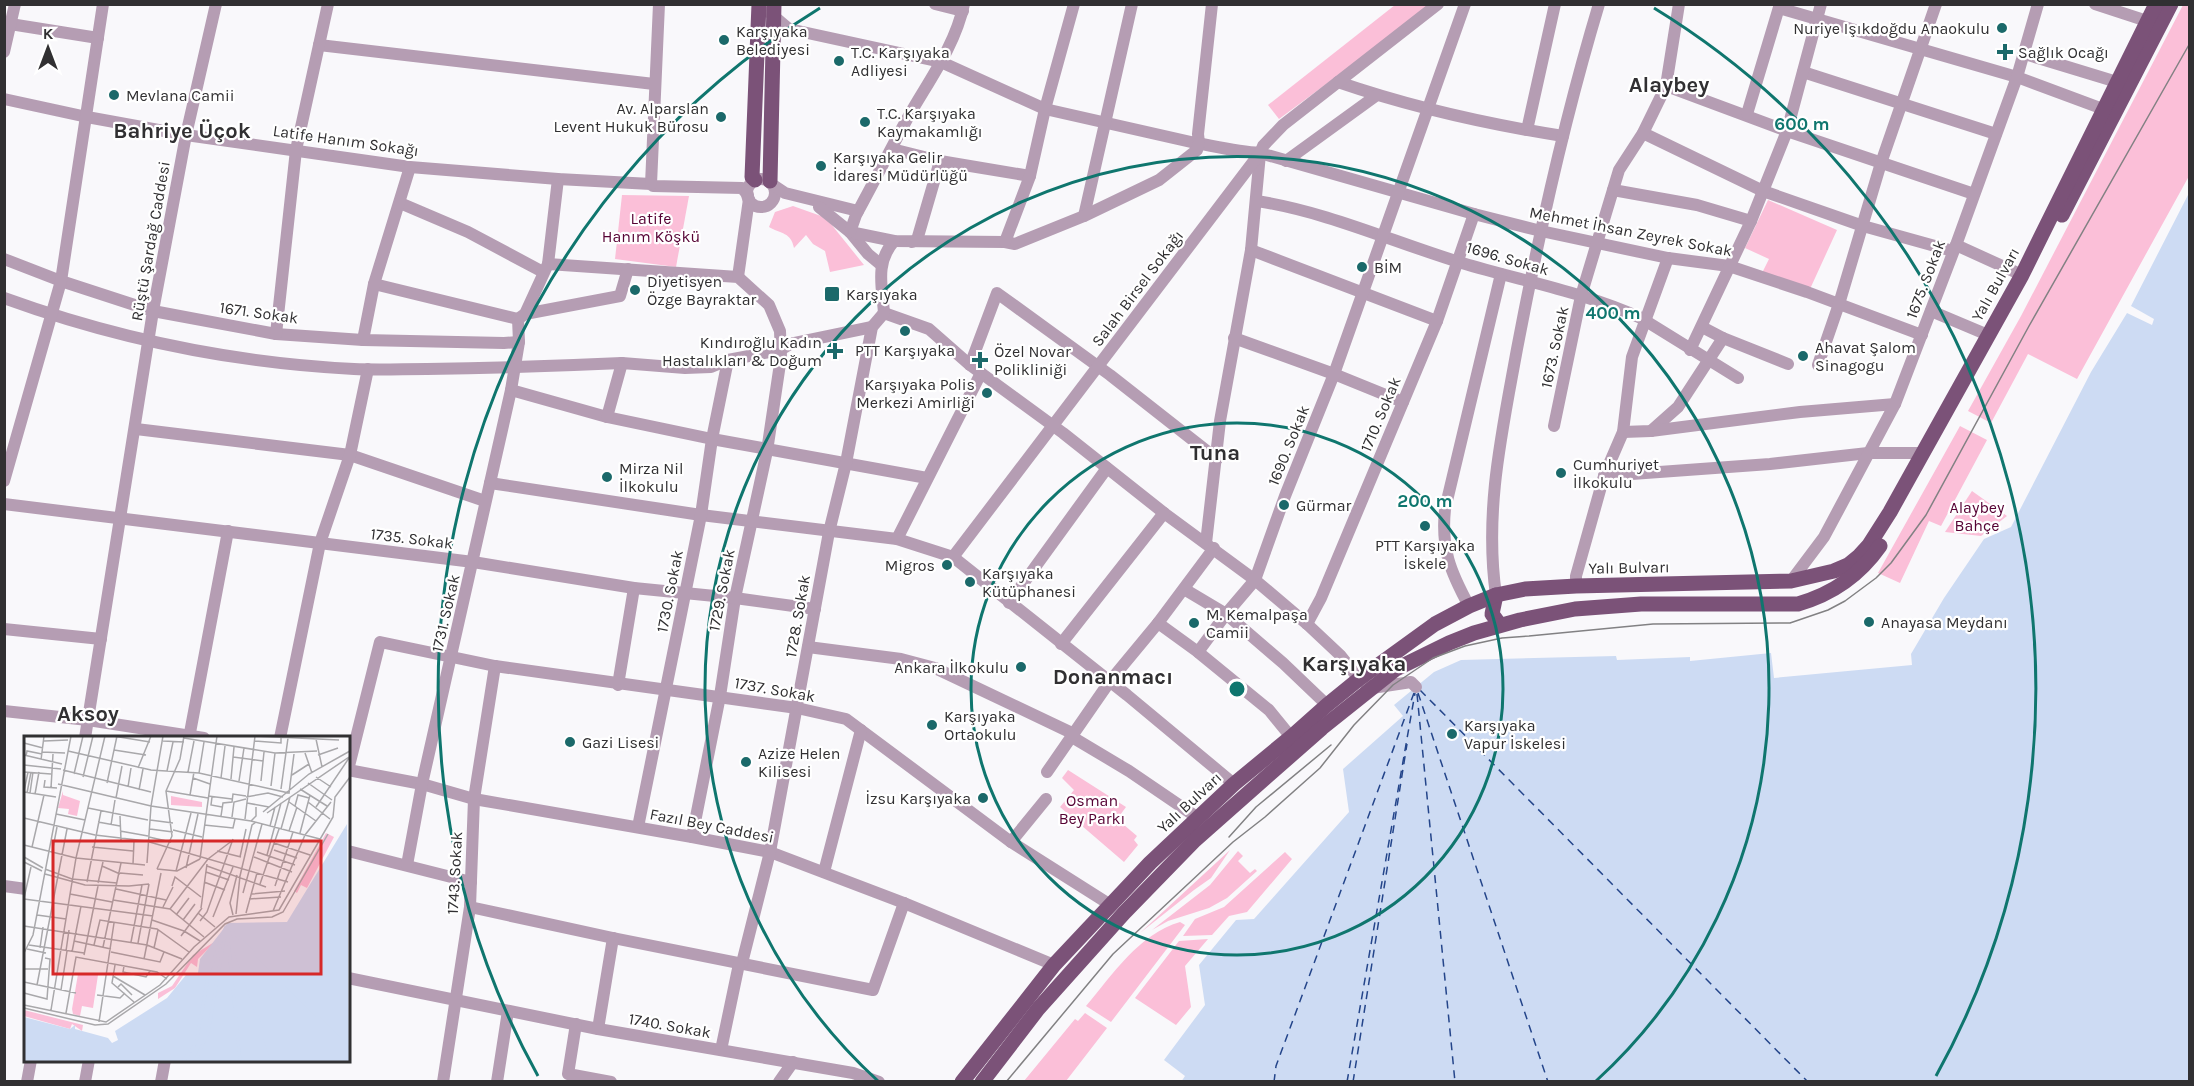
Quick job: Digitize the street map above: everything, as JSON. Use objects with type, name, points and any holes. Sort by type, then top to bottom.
[{"type":"main road","points":[[758,187],[752,177],[760,4]]},
{"type":"main road","name":"Yalı Bulvarı","points":[[982,1082],[1038,1009],[1124,913],[1195,840],[1322,728],[1365,683],[1435,624],[1469,606],[1525,589],[1791,581],[1834,571],[1848,565],[1859,556],[1890,512],[2022,274],[2156,4]]},
{"type":"main road","name":"Yalı Bulvarı","points":[[962,1082],[1054,965],[1109,904],[1234,784],[1327,705],[1365,683],[1449,643],[1505,625],[1575,609],[1710,603],[1798,604],[1814,600],[1845,583],[1859,572],[1887,535],[2094,157],[2171,4]]},
{"type":"main road","points":[[758,187],[774,11]]},
{"type":"main road","points":[[1791,581],[1798,582],[1802,586],[1802,596],[1798,604]]},
{"type":"main road","points":[[1496,596],[1492,614],[1505,625]]},
{"type":"street","points":[[4,52],[8,23],[15,4]]},
{"type":"street","points":[[4,481],[62,282],[102,4]]},
{"type":"street","name":"Rüştü Şardağ Caddesi","points":[[85,736],[153,312],[186,135],[216,4]]},
{"type":"street","points":[[276,334],[296,150],[328,4]]},
{"type":"street","points":[[651,184],[659,4]]},
{"type":"street","name":"Mehmet İhsan Zeyrek Sokak","points":[[760,4],[774,11],[789,29],[941,62],[1045,109],[1239,152],[1260,153],[1474,214],[1597,244],[1668,258],[1730,266],[1922,335]]},
{"type":"street","points":[[850,232],[857,213],[941,62],[960,23],[963,8],[935,4]]},
{"type":"street","points":[[1005,242],[1030,176],[1045,109],[1074,4]]},
{"type":"street","points":[[1084,216],[1132,4]]},
{"type":"street","points":[[850,232],[894,241],[1015,244],[1084,216],[1159,180],[1197,150],[1212,4]]},
{"type":"street","name":"Salah Birsel Sokağı","points":[[952,557],[1260,153],[1263,146],[1282,125],[1438,4]]},
{"type":"street","name":"1690. Sokak","points":[[1198,652],[1226,614],[1256,580],[1364,292],[1465,4]]},
{"type":"street","points":[[1527,130],[1555,4]]},
{"type":"street","points":[[1496,596],[1492,567],[1495,467],[1541,231],[1563,136],[1599,4]]},
{"type":"street","name":"1673. Sokak","points":[[1554,426],[1581,296],[1619,170],[1643,133],[1666,86],[1679,4]]},
{"type":"street","points":[[1690,350],[1751,222],[1787,131],[1821,4]]},
{"type":"street","points":[[1818,365],[1839,304],[1881,163],[1936,4]]},
{"type":"street","name":"1675. Sokak","points":[[1791,581],[1824,537],[1895,404],[2017,77],[2038,4]]},
{"type":"street","points":[[2095,4],[2147,21]]},
{"type":"street","points":[[1747,114],[1780,6],[2017,77],[2103,109]]},
{"type":"street","points":[[8,23],[98,38]]},
{"type":"street","points":[[319,45],[654,84]]},
{"type":"street","points":[[2025,54],[2117,82]]},
{"type":"street","points":[[1803,72],[1996,134]]},
{"type":"street","points":[[1338,82],[1377,95],[1501,126],[1563,136]]},
{"type":"street","points":[[1666,86],[1747,114],[1787,131],[1974,194]]},
{"type":"street","points":[[1286,161],[1377,95]]},
{"type":"street","name":"Latife Hanım Sokağı","points":[[4,99],[186,135],[410,167],[651,184],[653,186],[758,187],[857,213]]},
{"type":"street","points":[[1643,133],[1762,191],[1863,226],[1955,248],[2022,274]]},
{"type":"street","points":[[892,149],[940,161],[1030,176]]},
{"type":"street","points":[[1047,772],[1110,681],[1184,589],[1210,546],[1220,421],[1251,250],[1260,153]]},
{"type":"street","points":[[912,242],[917,240],[940,161]]},
{"type":"street","points":[[363,340],[374,284],[410,167]]},
{"type":"street","points":[[522,316],[546,268],[558,179]]},
{"type":"street","points":[[758,187],[760,206],[771,202],[791,201],[857,213]]},
{"type":"street","points":[[758,187],[775,194],[771,202]]},
{"type":"street","points":[[400,203],[546,268],[628,269],[738,277],[758,187]]},
{"type":"street","points":[[1613,190],[1697,205],[1751,222]]},
{"type":"street","name":"1696. Sokak","points":[[1257,201],[1293,207],[1459,262],[1581,296],[1627,312],[1738,378]]},
{"type":"street","points":[[819,207],[850,232],[868,254],[880,264]]},
{"type":"street","name":"1710. Sokak","points":[[1307,624],[1321,598],[1437,321],[1474,214]]},
{"type":"street","points":[[894,241],[886,250],[880,264],[884,313],[929,329],[970,365],[1256,580],[1307,624],[1365,683],[1411,682],[1416,687]]},
{"type":"street","points":[[1251,250],[1437,321]]},
{"type":"street","points":[[1576,586],[1576,576],[1604,476],[1623,432],[1632,357],[1668,258]]},
{"type":"street","name":"1671. Sokak","points":[[4,259],[62,282],[153,312],[276,334],[363,340],[519,342]]},
{"type":"street","points":[[374,284],[522,316],[620,296],[628,269]]},
{"type":"street","points":[[1469,606],[1446,559],[1443,542],[1444,509],[1501,274]]},
{"type":"street","name":"1729. Sokak","points":[[692,837],[720,696],[735,598],[767,451],[781,357],[780,332],[769,305],[738,277]]},
{"type":"street","points":[[970,365],[997,293],[1217,459]]},
{"type":"street","points":[[4,298],[52,315],[150,342],[264,361],[368,369],[515,368],[622,363],[684,368],[711,367],[728,360],[780,350],[790,344],[872,327]]},
{"type":"street","points":[[1931,311],[1988,335]]},
{"type":"street","name":"1728. Sokak","points":[[721,1050],[771,852],[829,532],[846,463],[872,327],[884,313]]},
{"type":"street","name":"1731. Sokak","points":[[407,865],[422,784],[474,562],[485,501],[511,390],[522,316]]},
{"type":"street","points":[[1702,327],[1723,338],[1788,364]]},
{"type":"street","points":[[1234,338],[1403,402]]},
{"type":"street","points":[[1651,431],[1678,407],[1723,338]]},
{"type":"street","name":"1730. Sokak","points":[[638,828],[701,515],[712,439],[728,360]]},
{"type":"street","points":[[607,417],[622,363]]},
{"type":"street","points":[[280,736],[320,543],[350,455],[368,369]]},
{"type":"street","points":[[897,539],[981,373]]},
{"type":"street","points":[[511,390],[607,417],[767,451],[927,478]]},
{"type":"street","points":[[1623,432],[1651,431],[1800,412],[1895,404]]},
{"type":"street","points":[[136,429],[350,455],[485,501]]},
{"type":"street","points":[[1604,476],[1770,464],[1868,453],[1922,453]]},
{"type":"street","points":[[1009,603],[1107,468]]},
{"type":"street","points":[[490,483],[701,515],[897,539],[952,557],[1110,681],[1234,784]]},
{"type":"street","name":"1735. Sokak","points":[[4,504],[474,562],[634,588],[815,609]]},
{"type":"street","points":[[1061,644],[1164,513]]},
{"type":"street","points":[[4,711],[88,720],[131,732],[190,736],[228,531]]},
{"type":"street","points":[[618,685],[634,588]]},
{"type":"street","points":[[1184,589],[1226,614],[1327,705]]},
{"type":"street","points":[[1158,623],[1198,652],[1269,710],[1291,737]]},
{"type":"street","points":[[4,628],[101,639]]},
{"type":"street","name":"1737. Sokak","points":[[350,762],[380,642],[495,666],[618,685],[720,696],[797,708],[846,719],[1011,842],[1109,904]]},
{"type":"street","points":[[808,647],[902,660],[935,668],[1073,735],[1198,818]]},
{"type":"street","name":"1743. Sokak","points":[[443,1082],[470,907],[474,799],[495,666]]},
{"type":"street","points":[[824,872],[861,730]]},
{"type":"street","name":"Fazıl Bey Caddesi","points":[[350,770],[422,784],[474,799],[771,852],[904,903],[1054,965]]},
{"type":"street","points":[[1011,842],[1046,799]]},
{"type":"street","points":[[350,851],[471,882]]},
{"type":"street","points":[[4,886],[24,889]]},
{"type":"street","points":[[470,907],[873,990],[904,903]]},
{"type":"street","points":[[598,1029],[613,938]]},
{"type":"street","name":"1740. Sokak","points":[[350,978],[598,1029],[853,1073],[879,1082]]},
{"type":"street","points":[[497,1082],[508,1011]]},
{"type":"street","points":[[576,1024],[568,1074],[611,1082]]},
{"type":"street","points":[[27,1082],[31,1062]]},
{"type":"street","points":[[85,1082],[88,1062]]},
{"type":"street","points":[[161,1082],[165,1062]]},
{"type":"street","points":[[779,1082],[793,1062]]},
{"type":"green space","points":[[1395,5],[1433,5],[1279,119],[1268,105]]},
{"type":"green space","points":[[2183,5],[2189,5],[2189,176],[2077,379],[2028,354],[1991,423],[1968,411],[2021,316]]},
{"type":"green space","name":"Latife Hanım Köşkü","points":[[622,195],[689,196],[676,267],[615,259]]},
{"type":"green space","points":[[1768,200],[1837,230],[1810,289],[1762,273],[1769,259],[1745,248]]},
{"type":"green space","points":[[793,206],[821,216],[831,224],[864,265],[830,272],[825,251],[813,244],[806,235],[794,248],[788,236],[769,227],[775,212]]},
{"type":"green space","points":[[1960,426],[1987,440],[1941,526],[1929,521],[1900,583],[1878,573]]},
{"type":"green space","name":"Alaybey Bahçe","points":[[1972,491],[2007,516],[1981,536],[1945,532]]},
{"type":"green space","name":"Osman Bey Parkı","points":[[1068,770],[1126,807],[1117,819],[1137,836],[1134,840],[1138,845],[1124,862],[1060,807],[1074,790],[1062,778]]},
{"type":"green space","points":[[1230,850],[1211,878],[1140,933]]},
{"type":"green space","points":[[1238,851],[1243,856],[1238,861],[1250,873],[1255,869],[1257,871],[1227,898],[1209,908],[1168,921],[1152,930],[1210,885]]},
{"type":"green space","points":[[1285,852],[1292,859],[1247,912],[1229,916],[1212,935],[1183,936],[1195,919],[1224,907]]},
{"type":"green space","points":[[1180,922],[1185,925],[1111,1022],[1086,1006],[1139,945],[1165,928]]},
{"type":"green space","points":[[1208,939],[1185,966],[1191,1007],[1176,1025],[1135,998],[1179,941]]},
{"type":"green space","points":[[1085,1013],[1107,1028],[1066,1081],[1024,1081],[1075,1019],[1078,1021]]},
{"type":"water","points":[[2189,193],[2189,1081],[1181,1082],[1185,1076],[1164,1060],[1205,1005],[1199,965],[1236,920],[1254,919],[1349,812],[1343,769],[1403,716],[1394,705],[1434,672],[1461,660],[1616,656],[1617,660],[1690,657],[1690,661],[1771,653],[1774,678],[1912,665],[1911,654],[1944,598],[1984,539],[2011,527],[2091,372],[2127,313],[2152,325],[2154,319],[2131,306]]},
{"type":"ferry route","points":[[1420,690],[1808,1082]]},
{"type":"ferry route","points":[[1274,1082],[1276,1066],[1414,693]]},
{"type":"ferry route","points":[[1347,1082],[1415,693]]},
{"type":"ferry route","points":[[1418,693],[1548,1082]]},
{"type":"ferry route","points":[[1417,694],[1455,1082]]},
{"type":"ferry route","points":[[1353,1082],[1407,744]]},
{"type":"tram line","points":[[1006,1082],[1113,954],[1233,842],[1320,768],[1354,725],[1393,685],[1433,658],[1465,646],[1502,638],[1653,624],[1790,623],[1828,610],[1845,601],[1876,578],[1891,563],[1926,515],[2029,326],[2190,43]]},
{"type":"tram line","points":[[1229,837],[1256,807],[1331,745]]},
{"type":"place","name":"Nuriye Işıkdoğdu Anaokulu","points":[[2002,28]]},
{"type":"place","name":"Karşıyaka Belediyesi","points":[[724,40]]},
{"type":"place","name":"Sağlık Ocağı","points":[[2005,52]]},
{"type":"place","name":"T.C. Karşıyaka Adliyesi","points":[[839,61]]},
{"type":"place","name":"Mevlana Camii","points":[[114,95]]},
{"type":"place","name":"Av. Alparslan Levent Hukuk Bürosu","points":[[721,117]]},
{"type":"place","name":"T.C. Karşıyaka Kaymakamlığı","points":[[865,122]]},
{"type":"place","name":"Karşıyaka Gelir İdaresi Müdürlüğü","points":[[821,166]]},
{"type":"place","name":"BİM","points":[[1362,267]]},
{"type":"place","name":"Diyetisyen Özge Bayraktar","points":[[635,290]]},
{"type":"place","name":"Karşıyaka","points":[[832,294]]},
{"type":"place","name":"PTT Karşıyaka","points":[[905,331]]},
{"type":"place","name":"Kındıroğlu Kadın Hastalıkları & Doğum","points":[[835,351]]},
{"type":"place","name":"Ahavat Şalom Sinagogu","points":[[1803,356]]},
{"type":"place","name":"Özel Novar Polikliniği","points":[[980,360]]},
{"type":"place","name":"Karşıyaka Polis Merkezi Amirliği","points":[[987,393]]},
{"type":"place","name":"Cumhuriyet İlkokulu","points":[[1561,473]]},
{"type":"place","name":"Mirza Nil İlkokulu","points":[[607,477]]},
{"type":"place","name":"Gürmar","points":[[1284,505]]},
{"type":"place","name":"PTT Karşıyaka İskele","points":[[1425,526]]},
{"type":"place","name":"Migros","points":[[947,565]]},
{"type":"place","name":"Karşıyaka Kütüphanesi","points":[[970,582]]},
{"type":"place","name":"Anayasa Meydanı","points":[[1869,622]]},
{"type":"place","name":"M. Kemalpaşa Camii","points":[[1194,623]]},
{"type":"place","name":"Ankara İlkokulu","points":[[1021,667]]},
{"type":"place","name":"Karşıyaka Ortaokulu","points":[[932,725]]},
{"type":"place","name":"Karşıyaka Vapur İskelesi","points":[[1452,734]]},
{"type":"place","name":"Gazi Lisesi","points":[[570,742]]},
{"type":"place","name":"Azize Helen Kilisesi","points":[[746,762]]},
{"type":"place","name":"İzsu Karşıyaka","points":[[983,798]]},
{"type":"district","name":"Alaybey","points":[[1669,84]]},
{"type":"district","name":"Bahriye Üçok","points":[[182,130]]},
{"type":"district","name":"Tuna","points":[[1215,452]]},
{"type":"district","name":"Karşıyaka","points":[[1354,663]]},
{"type":"district","name":"Donanmacı","points":[[1113,676]]},
{"type":"district","name":"Aksoy","points":[[88,713]]}]
